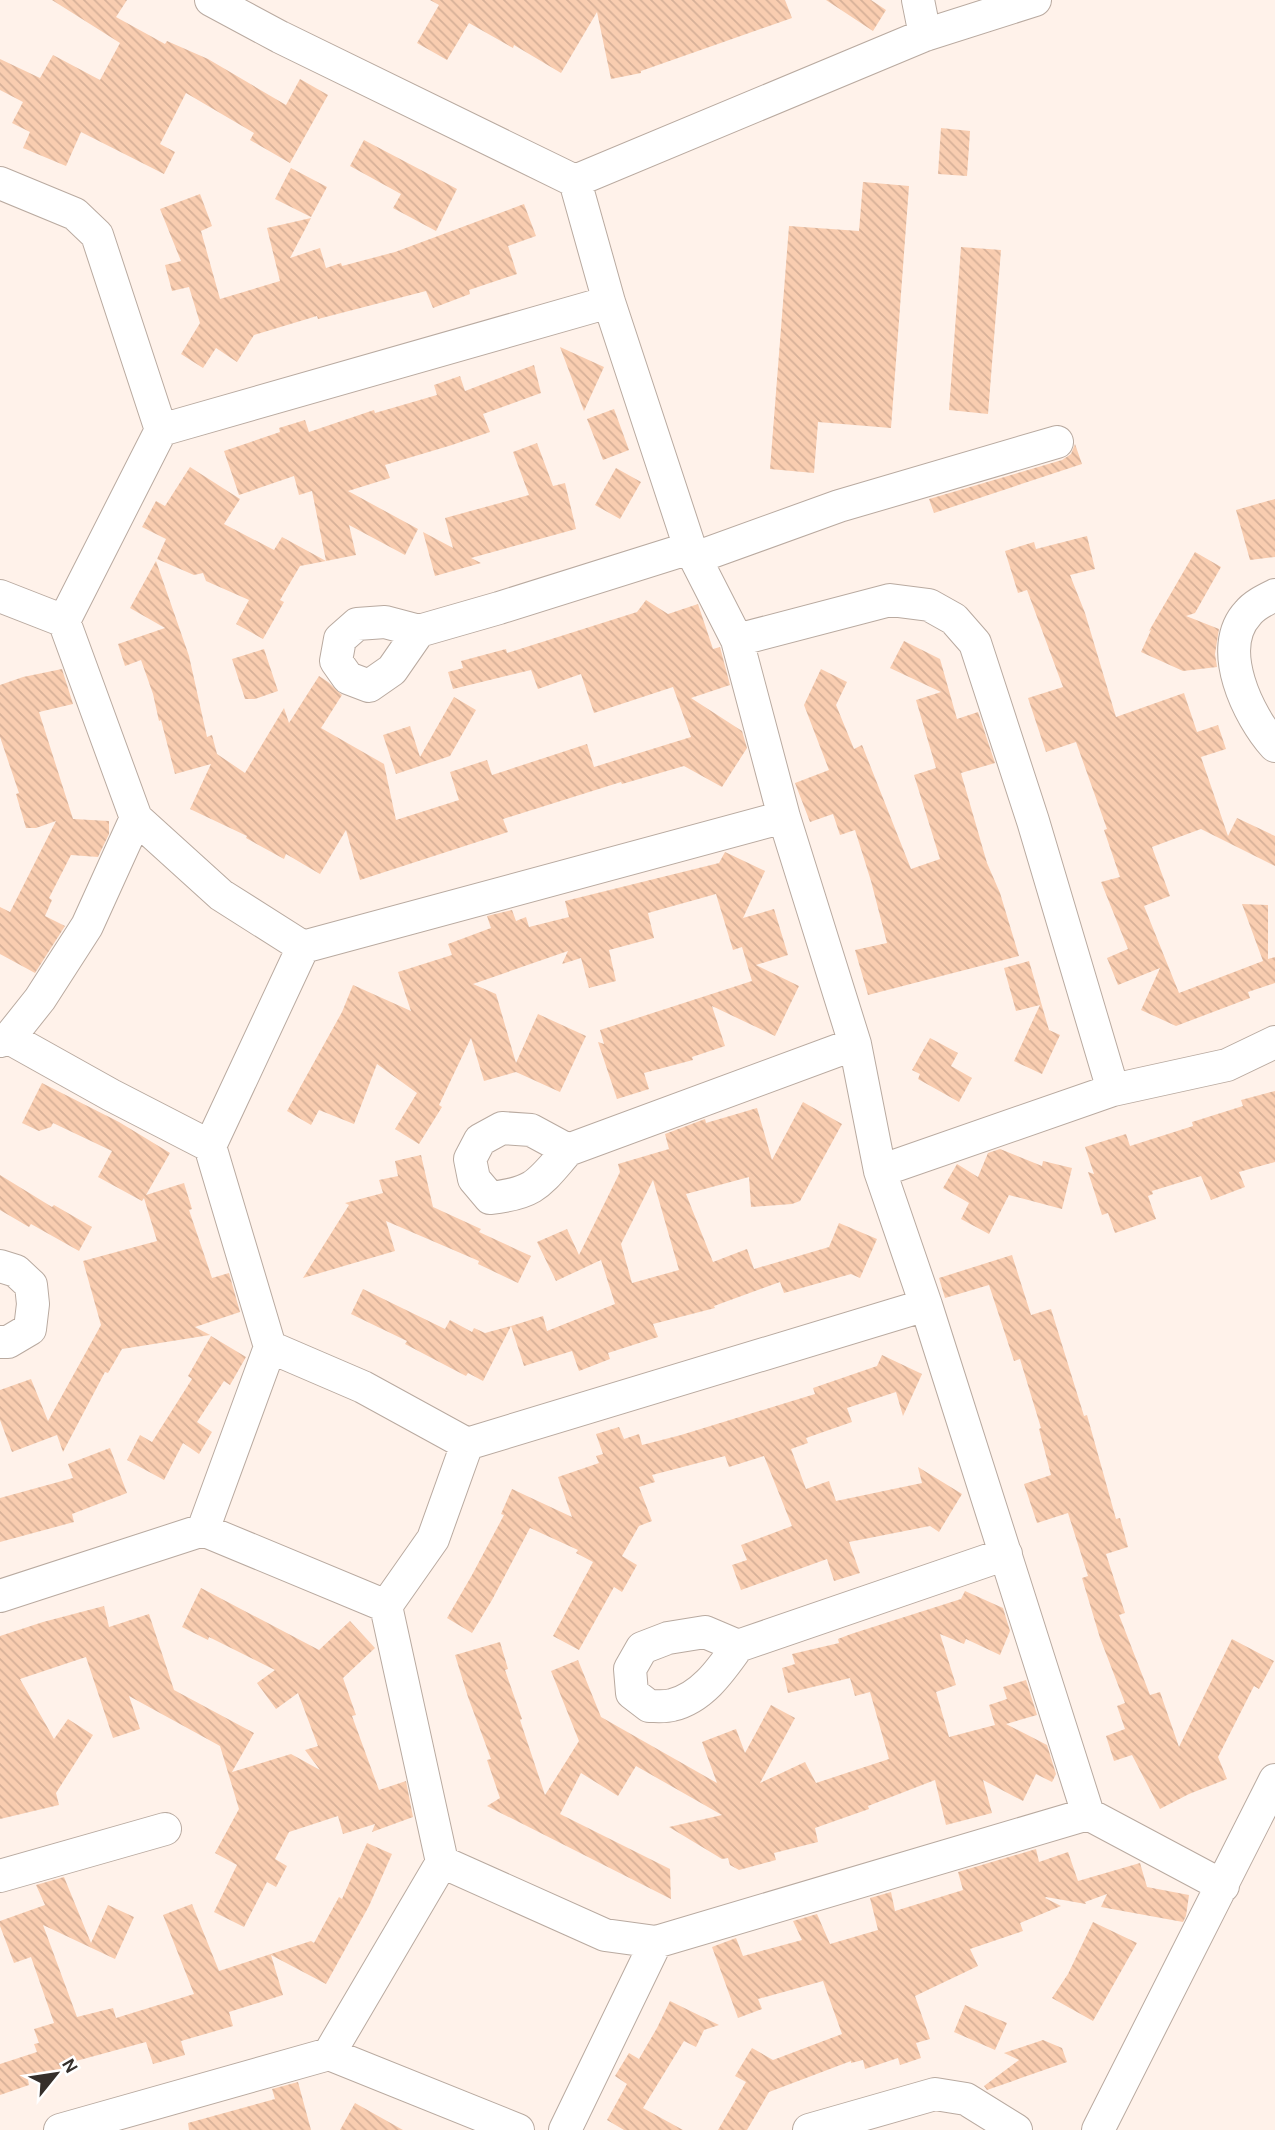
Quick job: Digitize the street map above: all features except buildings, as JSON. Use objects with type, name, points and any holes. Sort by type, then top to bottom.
[{"type":"street","points":[[211,0],[280,37],[575,181],[925,35],[1035,0]]},
{"type":"street","points":[[918,0],[925,35]]},
{"type":"street","points":[[575,181],[608,302],[692,553],[737,640],[783,817],[855,1044],[880,1171],[926,1305],[1088,1814],[1223,1886]]},
{"type":"street","points":[[0,183],[75,214],[97,235],[161,430],[64,621],[136,818],[221,895],[303,947],[783,817]]},
{"type":"street","points":[[161,430],[608,302]]},
{"type":"street","points":[[419,631],[692,553],[839,506],[1057,442]]},
{"type":"street","points":[[1275,595],[1248,613],[1234,638],[1234,661],[1240,684],[1254,717],[1275,746]]},
{"type":"street","points":[[0,596],[64,621]]},
{"type":"street","points":[[737,640],[890,600],[929,605],[954,619],[975,643],[1033,821],[1113,1090]]},
{"type":"street","points":[[136,818],[87,926],[40,999],[4,1039],[210,1146]]},
{"type":"street","points":[[204,1530],[270,1348],[210,1146],[303,947]]},
{"type":"street","points":[[880,1171],[1113,1090],[1227,1065],[1275,1042]]},
{"type":"street","points":[[568,1150],[855,1044]]},
{"type":"street","points":[[0,1266],[16,1271],[31,1285],[33,1304],[30,1329],[8,1342],[0,1342]]},
{"type":"street","points":[[270,1348],[363,1387],[467,1444],[926,1305]]},
{"type":"street","points":[[329,2053],[442,1863],[386,1606],[433,1539],[467,1444]]},
{"type":"street","points":[[0,1596],[204,1530],[386,1606]]},
{"type":"street","points":[[738,1646],[1006,1554]]},
{"type":"street","points":[[1098,2130],[1275,1780]]},
{"type":"street","points":[[442,1863],[606,1935],[656,1942],[1088,1814]]},
{"type":"street","points":[[0,1877],[165,1829]]},
{"type":"street","points":[[565,2130],[656,1942]]},
{"type":"street","points":[[60,2130],[329,2053],[518,2130]]},
{"type":"street","points":[[809,2130],[935,2094],[966,2099],[1016,2130]]}]
